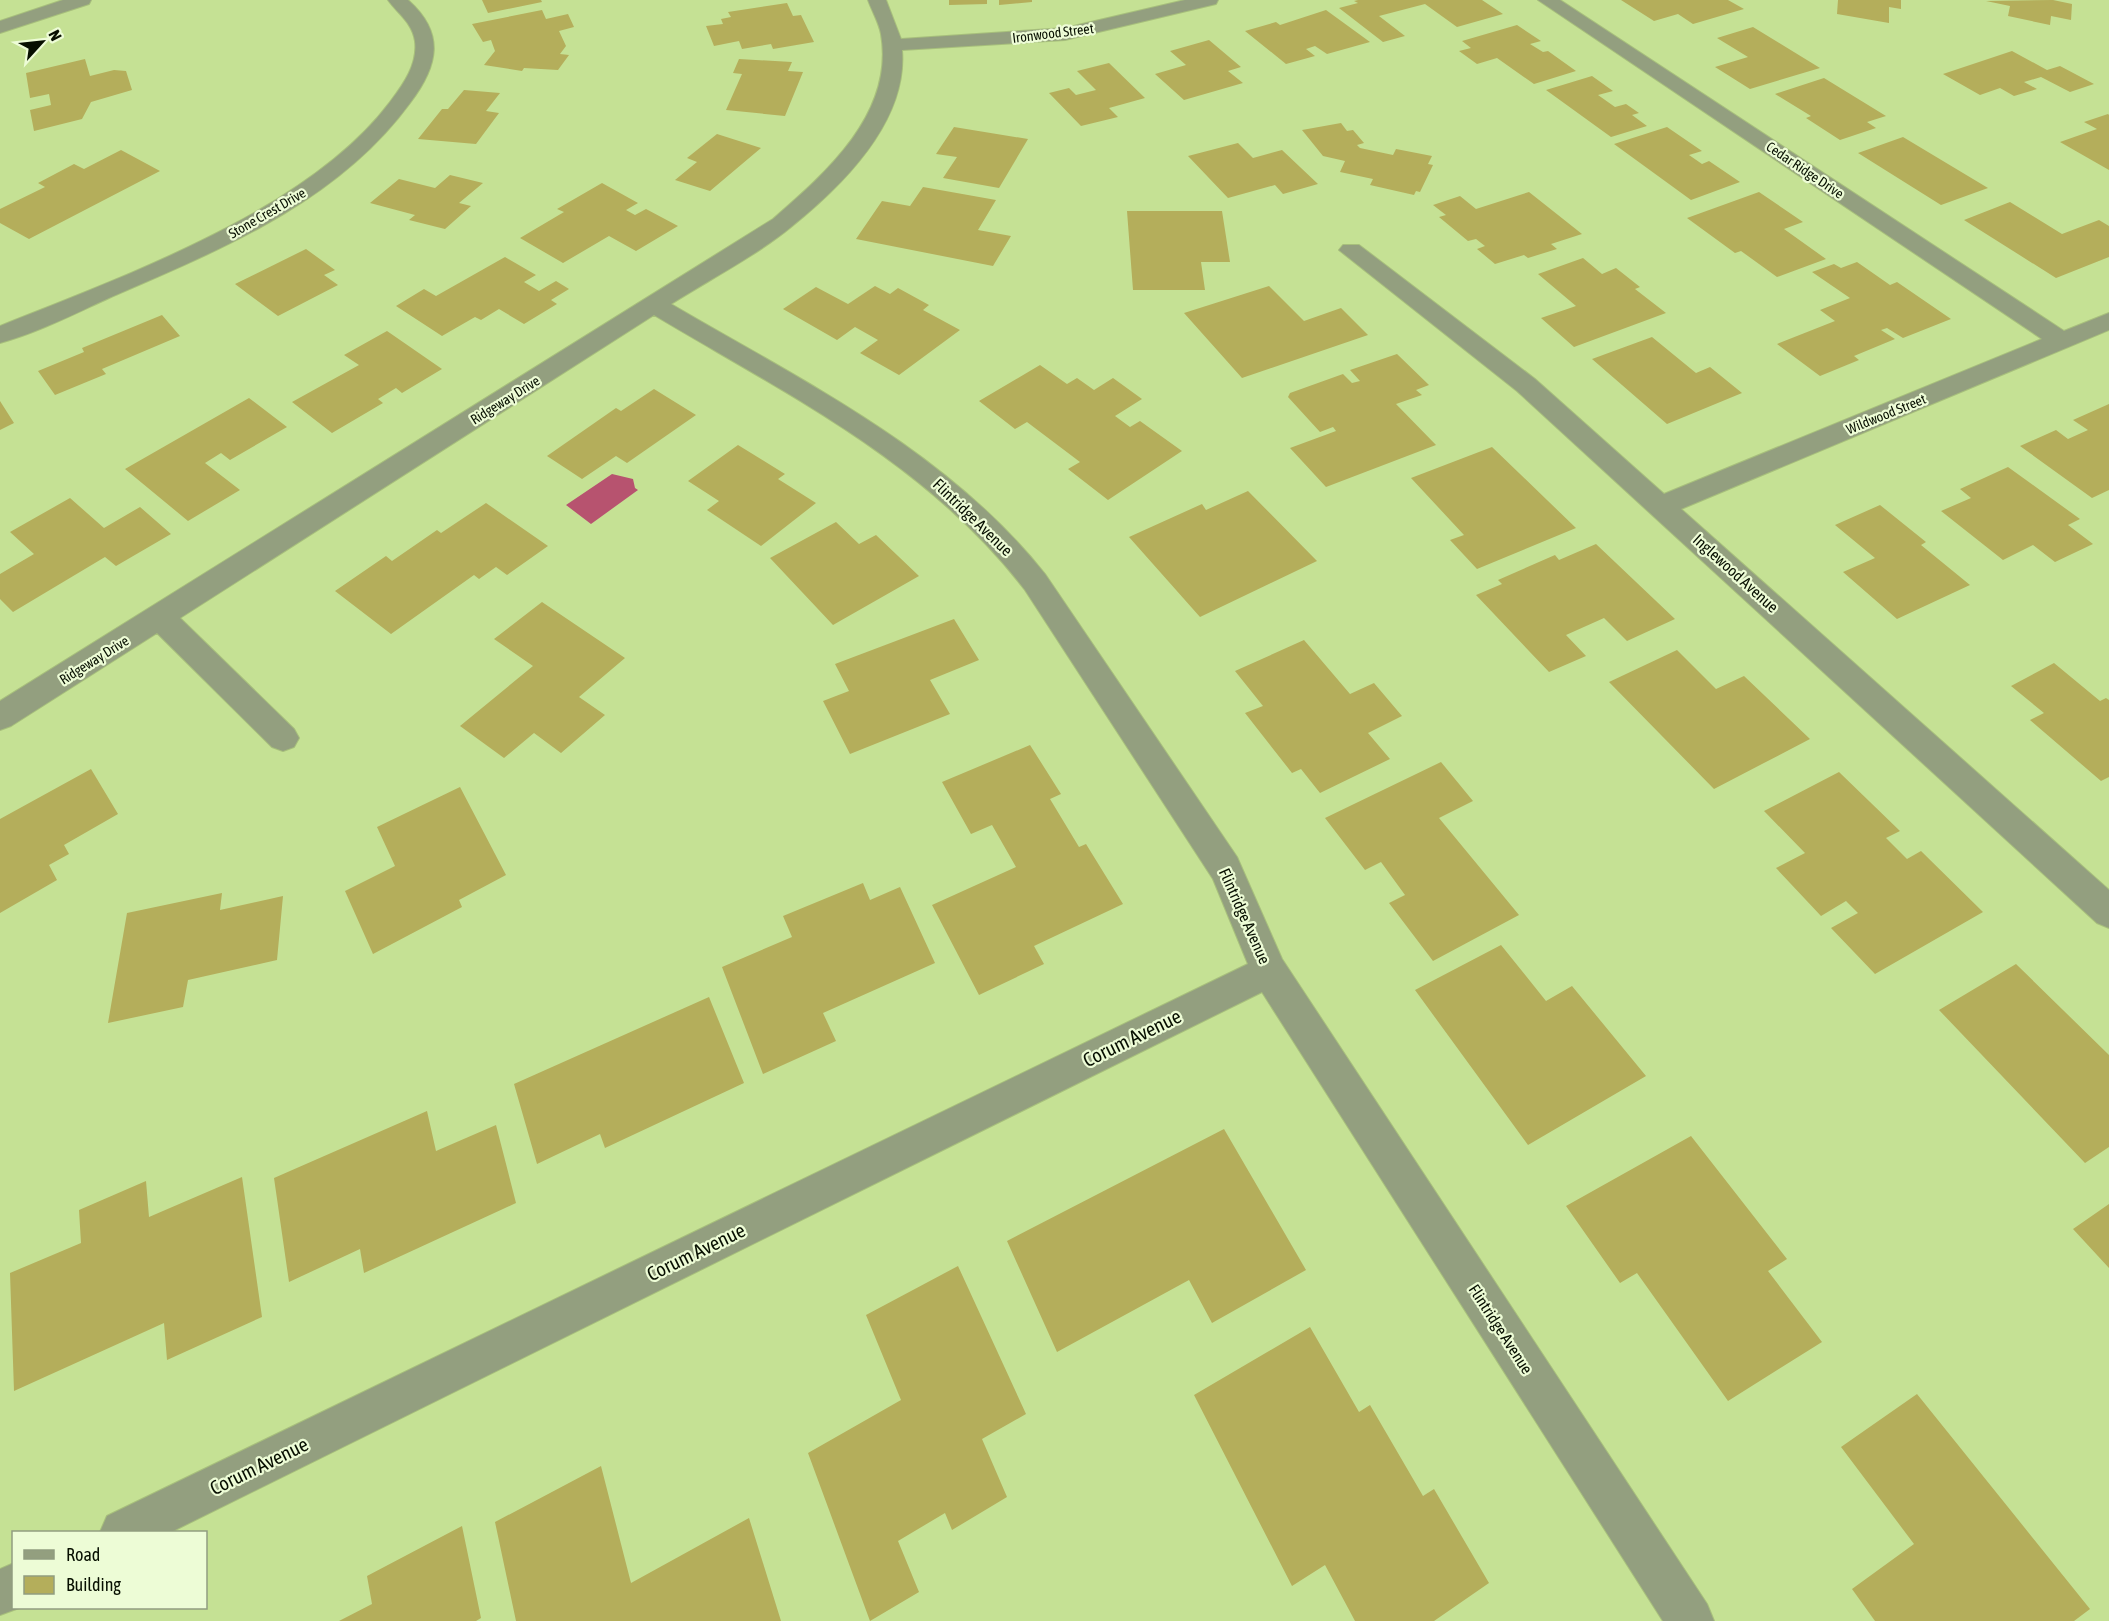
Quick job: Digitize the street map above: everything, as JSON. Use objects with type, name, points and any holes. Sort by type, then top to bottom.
[{"type":"street","points":[[0,27],[82,0]]},
{"type":"street","name":"Stone Crest Drive","points":[[0,335],[133,279],[243,228],[284,206],[329,175],[370,139],[399,106],[420,74],[426,51],[422,29],[410,10],[397,0]]},
{"type":"street","name":"Ridgeway Drive","points":[[0,717],[161,618],[781,224],[836,173],[871,130],[882,107],[893,73],[894,45],[888,22],[877,0]]},
{"type":"street","name":"Ironwood Street","points":[[894,45],[1065,33],[1209,0]]},
{"type":"street","name":"Cedar Ridge Drive","points":[[1547,0],[2062,341]]},
{"type":"street","name":"Inglewood Avenue","points":[[1351,250],[1499,363],[1662,506],[2109,912]]},
{"type":"street","name":"Flintridge Avenue","points":[[654,305],[893,448],[928,473],[960,501],[1014,555],[1035,582],[1225,868],[1243,904],[1255,942],[1269,971],[1690,1621]]},
{"type":"street","name":"Wildwood Street","points":[[1662,506],[2109,321]]},
{"type":"street","points":[[161,618],[283,738]]},
{"type":"street","name":"Corum Avenue","points":[[127,1531],[1269,971]]},
{"type":"shaded area","points":[[612,474],[633,479],[635,488],[638,490],[591,524],[566,505]]},
{"type":"building","points":[[482,0],[541,0],[542,2],[488,13]]},
{"type":"building","points":[[949,0],[987,0],[987,4],[949,5]]},
{"type":"building","points":[[999,0],[1032,0],[1032,2],[999,5]]},
{"type":"building","points":[[1482,0],[1503,14],[1457,27],[1425,4],[1379,16],[1405,36],[1383,42],[1339,8],[1358,3],[1354,1]]},
{"type":"building","points":[[1621,0],[1728,0],[1744,9],[1693,24],[1678,14],[1654,21]]},
{"type":"building","points":[[1838,0],[1901,0],[1901,9],[1889,7],[1889,23],[1837,14]]},
{"type":"building","points":[[2053,0],[2072,4],[2071,20],[2051,16],[2050,25],[2008,16],[2010,6],[1986,1]]},
{"type":"building","points":[[787,3],[793,16],[801,15],[814,42],[773,49],[771,44],[742,49],[739,41],[714,46],[706,26],[723,24],[721,19],[731,17],[728,12]]},
{"type":"building","points":[[542,10],[546,19],[568,14],[574,27],[559,31],[566,46],[560,54],[569,55],[558,70],[524,68],[522,71],[484,65],[495,51],[491,40],[483,42],[472,24]]},
{"type":"building","points":[[1326,10],[1370,42],[1327,54],[1315,46],[1306,49],[1315,56],[1286,64],[1245,31],[1276,22],[1280,25]]},
{"type":"building","points":[[1517,25],[1541,41],[1530,44],[1543,52],[1548,51],[1576,71],[1534,84],[1497,58],[1477,64],[1459,51],[1471,48],[1462,41]]},
{"type":"building","points":[[1753,27],[1820,68],[1750,89],[1715,67],[1748,57],[1717,38]]},
{"type":"building","points":[[1209,40],[1241,67],[1228,71],[1243,83],[1184,100],[1155,74],[1186,65],[1170,51]]},
{"type":"building","points":[[2012,51],[2047,70],[2060,66],[2094,84],[2070,92],[2041,77],[2024,82],[2037,89],[2014,96],[2000,88],[1980,95],[1943,74]]},
{"type":"building","points":[[85,59],[90,76],[114,70],[126,71],[132,90],[91,102],[82,119],[34,131],[30,110],[51,105],[49,94],[30,98],[26,73]]},
{"type":"building","points":[[739,59],[792,62],[788,71],[803,72],[785,116],[726,110],[742,74],[733,73]]},
{"type":"building","points":[[1109,63],[1145,98],[1109,108],[1118,117],[1081,126],[1049,93],[1069,88],[1076,95],[1096,90],[1077,71]]},
{"type":"building","points":[[1592,76],[1613,91],[1598,95],[1615,107],[1626,104],[1639,113],[1632,115],[1647,126],[1611,137],[1546,90]]},
{"type":"building","points":[[1824,78],[1886,116],[1867,122],[1876,128],[1840,140],[1806,118],[1811,116],[1775,94]]},
{"type":"building","points":[[464,90],[500,93],[486,111],[499,113],[476,144],[418,139],[442,109],[448,109]]},
{"type":"building","points":[[2108,114],[2109,170],[2060,142],[2097,129],[2084,122]]},
{"type":"building","points":[[1341,123],[1347,131],[1353,130],[1364,143],[1357,145],[1360,148],[1393,155],[1396,149],[1432,156],[1428,164],[1433,165],[1420,192],[1416,191],[1414,195],[1370,185],[1373,179],[1340,172],[1345,161],[1323,156],[1302,130]]},
{"type":"building","points":[[954,127],[1028,139],[999,188],[943,178],[957,157],[936,154]]},
{"type":"building","points":[[1667,127],[1702,151],[1689,155],[1702,164],[1709,161],[1740,182],[1691,200],[1614,144]]},
{"type":"building","points":[[717,134],[761,148],[710,191],[675,180],[697,162],[687,158]]},
{"type":"building","points":[[1903,137],[1988,188],[1941,205],[1858,153]]},
{"type":"building","points":[[1238,143],[1253,158],[1282,150],[1318,184],[1283,194],[1275,185],[1228,198],[1188,156]]},
{"type":"building","points":[[121,150],[160,171],[29,239],[0,223],[0,209],[45,187],[38,183],[74,164],[84,169]]},
{"type":"building","points":[[450,175],[483,183],[459,203],[471,206],[445,229],[409,220],[415,215],[370,203],[399,179],[435,188]]},
{"type":"building","points":[[602,183],[638,203],[626,210],[635,215],[646,209],[678,226],[636,251],[609,236],[563,263],[520,238],[564,212],[557,209]]},
{"type":"building","points":[[923,187],[996,200],[978,230],[1011,236],[993,266],[856,239],[882,201],[910,206]]},
{"type":"building","points":[[1529,192],[1582,234],[1551,244],[1557,249],[1528,258],[1524,255],[1495,264],[1477,249],[1485,246],[1476,239],[1468,241],[1439,217],[1446,215],[1433,205],[1460,196],[1476,209]]},
{"type":"building","points":[[1759,192],[1803,222],[1784,229],[1826,259],[1777,277],[1741,251],[1735,253],[1687,218]]},
{"type":"building","points":[[2010,202],[2062,234],[2099,220],[2109,226],[2109,257],[2056,278],[1964,220]]},
{"type":"building","points":[[1127,211],[1222,211],[1230,262],[1201,262],[1205,290],[1133,290]]},
{"type":"building","points":[[306,249],[335,270],[324,275],[338,285],[278,316],[235,284]]},
{"type":"building","points":[[505,257],[536,275],[524,282],[539,291],[556,281],[569,289],[551,300],[557,304],[524,324],[499,309],[481,320],[475,317],[442,336],[396,306],[424,289],[436,296]]},
{"type":"building","points":[[1583,258],[1602,274],[1616,268],[1640,287],[1635,289],[1666,313],[1574,347],[1541,318],[1576,306],[1538,274]]},
{"type":"building","points":[[1857,262],[1890,285],[1897,282],[1951,319],[1903,338],[1887,328],[1881,330],[1895,339],[1854,356],[1859,360],[1820,376],[1777,344],[1835,321],[1820,310],[1850,298],[1812,272],[1834,264],[1841,268]]},
{"type":"building","points":[[875,286],[890,294],[898,288],[929,305],[923,310],[960,330],[899,375],[860,353],[878,340],[855,327],[837,340],[783,309],[816,287],[848,304]]},
{"type":"building","points":[[1269,286],[1304,321],[1341,308],[1368,335],[1242,378],[1184,313]]},
{"type":"building","points":[[162,315],[180,336],[102,369],[106,374],[55,395],[38,371],[84,352],[82,348]]},
{"type":"building","points":[[387,331],[442,369],[402,393],[396,388],[378,399],[383,403],[332,433],[292,402],[359,365],[344,355]]},
{"type":"building","points":[[1652,337],[1696,373],[1710,367],[1742,393],[1667,424],[1592,359]]},
{"type":"building","points":[[1397,354],[1429,385],[1416,390],[1422,395],[1396,404],[1436,445],[1326,487],[1290,448],[1336,431],[1333,427],[1320,432],[1288,397],[1290,393],[1343,374],[1352,383],[1360,381],[1350,370]]},
{"type":"building","points":[[1040,365],[1067,384],[1077,378],[1094,390],[1113,378],[1142,399],[1115,416],[1130,427],[1140,421],[1182,451],[1108,500],[1068,469],[1080,462],[1027,422],[1015,429],[979,401]]},
{"type":"building","points":[[654,389],[696,415],[627,463],[616,456],[582,479],[547,456],[616,408],[621,411]]},
{"type":"building","points":[[249,398],[287,427],[230,460],[221,453],[205,463],[240,490],[188,521],[125,469]]},
{"type":"building","points":[[0,401],[14,423],[0,430]]},
{"type":"building","points":[[2109,404],[2109,490],[2092,498],[2020,446],[2056,430],[2068,439],[2088,430],[2073,420]]},
{"type":"building","points":[[738,445],[785,474],[778,479],[816,503],[761,546],[707,510],[719,501],[688,481]]},
{"type":"building","points":[[1492,447],[1576,528],[1477,569],[1450,540],[1464,535],[1411,478]]},
{"type":"building","points":[[2008,467],[2080,519],[2068,525],[2093,544],[2055,562],[2033,545],[2003,560],[1941,511],[1971,498],[1960,489]]},
{"type":"building","points":[[1248,491],[1317,561],[1200,617],[1129,537],[1202,504],[1206,510]]},
{"type":"building","points":[[70,498],[104,528],[140,507],[171,534],[116,566],[105,557],[13,612],[0,599],[0,574],[34,554],[10,532]]},
{"type":"building","points":[[486,503],[548,546],[507,575],[496,567],[479,579],[474,575],[391,634],[335,591],[386,556],[392,561],[437,530],[441,533]]},
{"type":"building","points":[[1880,505],[1926,542],[1921,545],[1970,585],[1897,619],[1843,572],[1875,558],[1835,525]]},
{"type":"building","points":[[836,522],[859,544],[876,535],[919,576],[833,625],[770,558]]},
{"type":"building","points":[[1596,544],[1675,619],[1627,641],[1604,618],[1566,635],[1586,656],[1549,672],[1476,595],[1502,584],[1498,580],[1555,555],[1559,560]]},
{"type":"building","points":[[542,602],[625,658],[579,697],[605,715],[561,753],[534,733],[504,758],[460,726],[533,666],[494,639]]},
{"type":"building","points":[[954,619],[979,660],[930,680],[950,714],[850,754],[823,701],[849,691],[835,664]]},
{"type":"building","points":[[1304,640],[1350,694],[1374,683],[1402,716],[1368,733],[1390,759],[1320,793],[1301,769],[1292,773],[1245,713],[1263,706],[1235,671]]},
{"type":"building","points":[[1677,650],[1716,689],[1744,676],[1810,739],[1714,789],[1609,682]]},
{"type":"building","points":[[2054,663],[2100,701],[2106,698],[2109,700],[2109,777],[2101,781],[2030,720],[2044,713],[2011,686]]},
{"type":"building","points":[[1030,745],[1061,794],[1050,799],[1079,847],[1086,844],[1123,904],[1034,946],[1044,964],[979,995],[932,905],[1016,867],[992,825],[971,834],[942,782]]},
{"type":"building","points":[[1441,762],[1473,801],[1439,818],[1519,915],[1433,961],[1389,903],[1405,895],[1381,862],[1365,870],[1325,818]]},
{"type":"building","points":[[91,769],[118,814],[64,845],[69,854],[49,865],[57,880],[0,913],[0,819]]},
{"type":"building","points":[[1839,772],[1900,831],[1886,838],[1907,859],[1921,851],[1983,912],[1875,974],[1831,928],[1858,913],[1846,901],[1821,916],[1776,868],[1805,853],[1764,811]]},
{"type":"building","points":[[460,787],[506,875],[459,900],[462,907],[373,954],[345,891],[395,866],[377,827]]},
{"type":"building","points":[[863,883],[870,900],[900,887],[935,963],[823,1013],[836,1041],[763,1074],[722,967],[792,937],[783,916]]},
{"type":"building","points":[[222,893],[220,910],[283,896],[277,960],[188,980],[183,1007],[108,1023],[127,913]]},
{"type":"building","points":[[1501,945],[1546,1001],[1572,986],[1646,1076],[1528,1145],[1415,990]]},
{"type":"building","points":[[2016,964],[2109,1055],[2109,1147],[2085,1163],[1939,1010]]},
{"type":"building","points":[[709,997],[744,1083],[605,1148],[600,1134],[537,1164],[514,1084]]},
{"type":"building","points":[[427,1111],[436,1151],[496,1125],[516,1203],[364,1273],[360,1249],[289,1282],[274,1178]]},
{"type":"building","points":[[1224,1129],[1306,1270],[1212,1323],[1189,1280],[1057,1352],[1007,1241]]},
{"type":"building","points":[[1691,1136],[1787,1259],[1768,1271],[1822,1342],[1728,1401],[1637,1273],[1620,1283],[1566,1206]]},
{"type":"building","points":[[242,1177],[262,1317],[167,1360],[164,1323],[14,1391],[10,1273],[81,1243],[79,1210],[146,1181],[149,1217]]},
{"type":"building","points":[[2109,1204],[2109,1268],[2073,1229]]},
{"type":"building","points":[[958,1266],[1026,1414],[982,1439],[1007,1497],[952,1530],[945,1513],[898,1541],[919,1592],[870,1621],[808,1453],[901,1400],[866,1315]]},
{"type":"building","points":[[1310,1327],[1359,1412],[1370,1405],[1423,1496],[1434,1489],[1489,1583],[1434,1621],[1355,1621],[1325,1565],[1292,1586],[1194,1395]]},
{"type":"building","points":[[1917,1394],[2090,1609],[2074,1621],[1875,1621],[1852,1589],[1914,1544],[1841,1447]]},
{"type":"building","points":[[601,1466],[631,1583],[749,1518],[781,1621],[516,1621],[495,1522]]},
{"type":"building","points":[[462,1526],[481,1618],[476,1621],[339,1621],[372,1604],[367,1576]]}]
